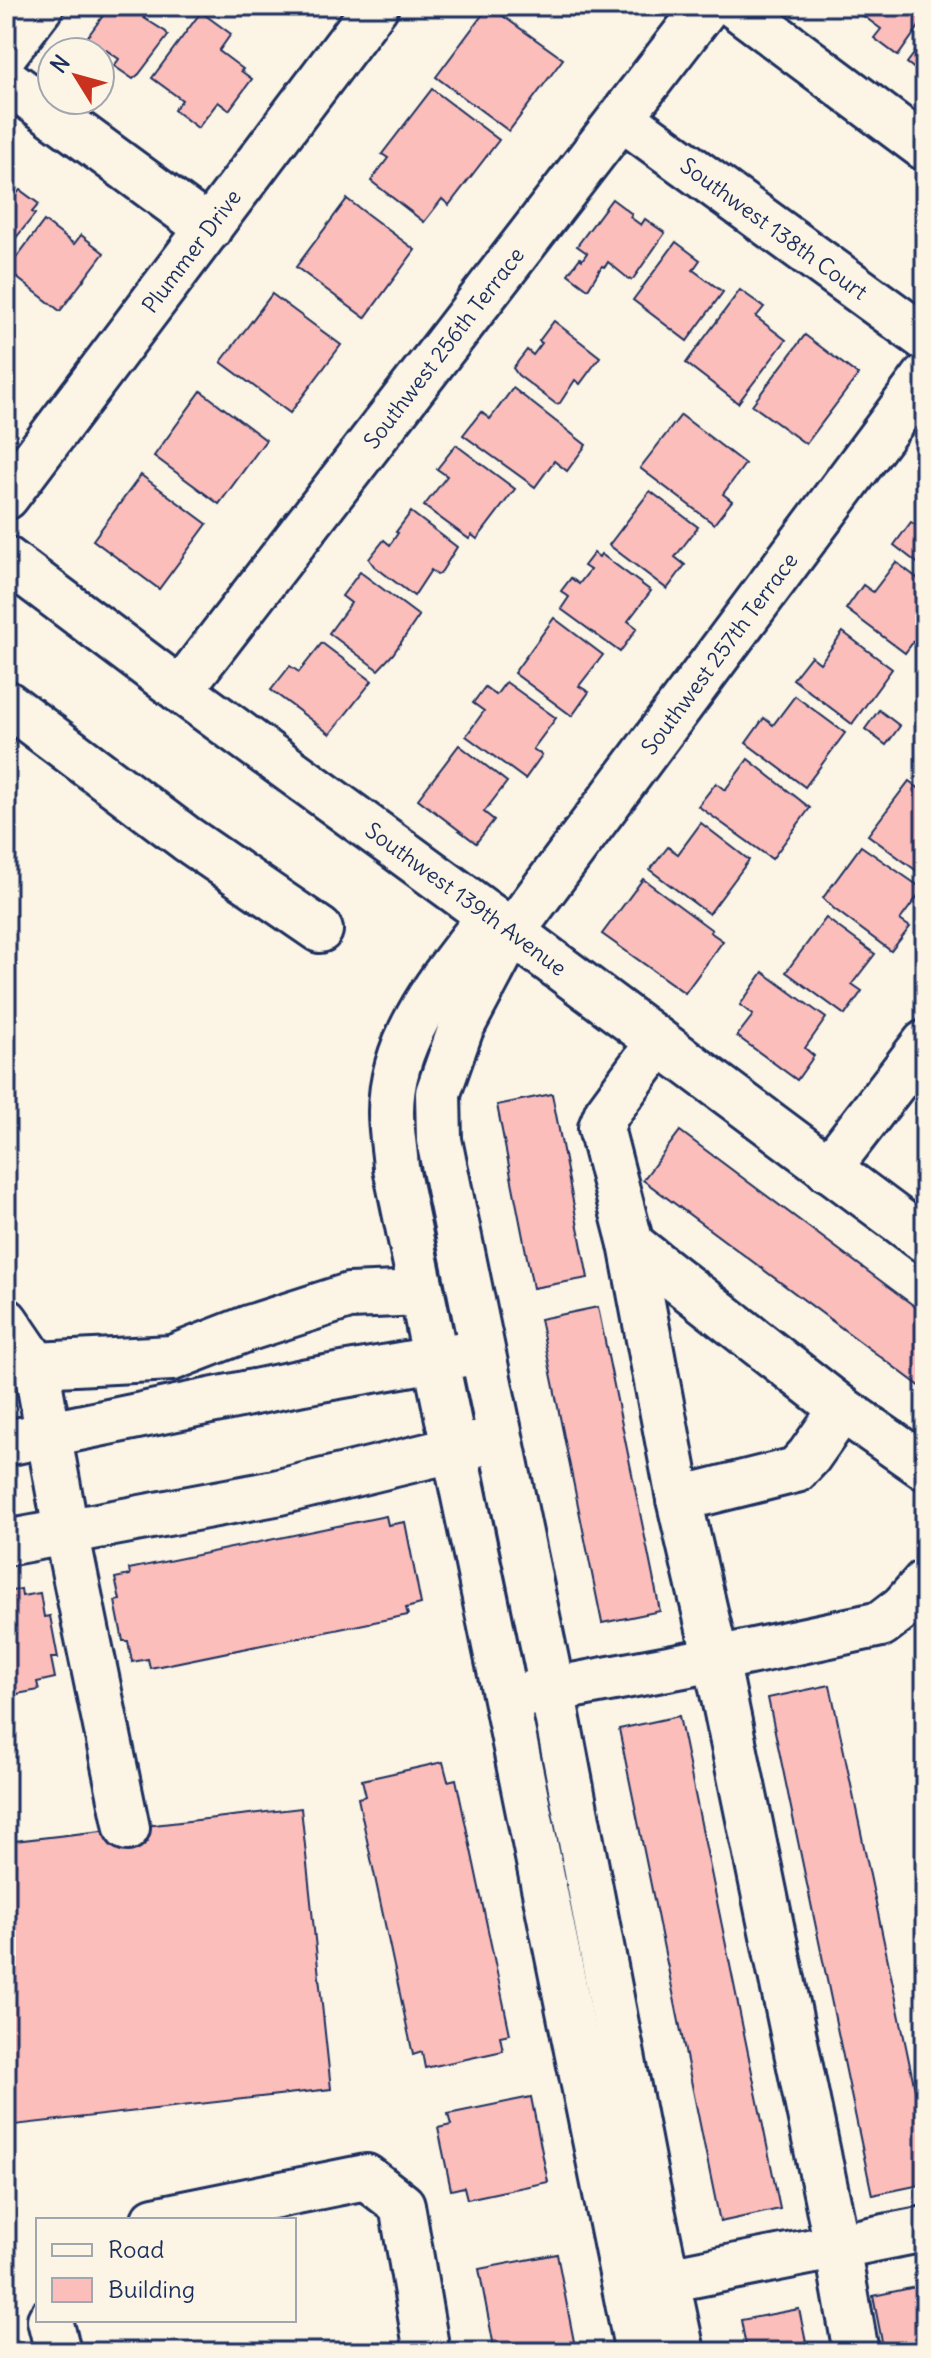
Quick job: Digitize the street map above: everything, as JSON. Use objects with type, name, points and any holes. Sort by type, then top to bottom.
[{"type":"street","points":[[6,52],[41,6]]},
{"type":"street","name":"Plummer Drive","points":[[6,497],[376,6]]},
{"type":"street","name":"Southwest 256th Terrace","points":[[180,690],[707,6]]},
{"type":"street","points":[[735,6],[925,148]]},
{"type":"street","points":[[6,80],[209,229]]},
{"type":"street","name":"Southwest 138th Court","points":[[622,118],[925,338]]},
{"type":"street","name":"Southwest 257th Terrace","points":[[501,924],[925,377]]},
{"type":"street","name":"Southwest 139th Avenue","points":[[6,559],[925,1240]]},
{"type":"street","points":[[6,703],[187,839],[320,930]]},
{"type":"street","points":[[501,924],[434,990],[411,1031],[395,1076],[391,1112],[396,1168],[638,2352]]},
{"type":"street","points":[[501,924],[438,1093],[439,1140],[552,1689],[682,2352]]},
{"type":"street","points":[[659,1042],[607,1113],[601,1128],[631,1244],[679,1499],[716,1659],[856,2352]]},
{"type":"street","points":[[828,1169],[925,1043]]},
{"type":"street","points":[[631,1244],[842,1409],[925,1467]]},
{"type":"street","points":[[36,1365],[172,1358],[249,1328],[349,1296],[422,1293]]},
{"type":"street","points":[[6,1321],[36,1365],[26,1439],[66,1531],[127,1828]]},
{"type":"street","points":[[26,1439],[303,1382],[482,1351]]},
{"type":"street","points":[[679,1499],[796,1470],[842,1409]]},
{"type":"street","points":[[6,1543],[275,1493],[500,1439]]},
{"type":"street","points":[[506,1699],[881,1624],[903,1607],[925,1582]]},
{"type":"street","points":[[164,2218],[366,2177],[402,2205],[427,2352]]},
{"type":"street","points":[[667,2280],[925,2229]]},
{"type":"street","points":[[50,2322],[58,2352]]},
{"type":"building","points":[[110,6],[142,6],[147,13],[144,18],[168,36],[133,79],[116,67],[119,59],[116,57],[116,36],[88,36]]},
{"type":"building","points":[[489,6],[563,59],[509,131],[436,77]]},
{"type":"building","points":[[850,6],[925,6],[925,18],[898,56],[874,38],[881,29]]},
{"type":"building","points":[[201,12],[231,34],[219,51],[252,79],[229,110],[218,102],[198,128],[174,110],[182,100],[152,78]]},
{"type":"building","points":[[925,39],[925,77],[907,63]]},
{"type":"building","points":[[432,89],[499,140],[449,205],[442,199],[424,222],[371,181],[388,158],[382,154]]},
{"type":"building","points":[[6,188],[16,195],[20,190],[39,204],[32,212],[35,214],[7,249]]},
{"type":"building","points":[[347,199],[415,250],[365,318],[296,267]]},
{"type":"building","points":[[612,199],[641,225],[645,219],[665,233],[633,279],[630,280],[608,262],[605,267],[602,266],[588,289],[568,274],[587,253],[577,246]]},
{"type":"building","points":[[44,221],[74,244],[81,235],[104,253],[60,311],[7,270]]},
{"type":"building","points":[[676,242],[700,260],[693,270],[723,292],[687,341],[633,300]]},
{"type":"building","points":[[740,290],[764,307],[756,317],[786,340],[738,403],[686,363]]},
{"type":"building","points":[[272,294],[341,345],[290,413],[221,362]]},
{"type":"building","points":[[554,321],[600,357],[580,384],[575,380],[560,403],[556,404],[513,368],[527,350],[533,355]]},
{"type":"building","points":[[805,335],[858,375],[806,444],[752,405]]},
{"type":"building","points":[[513,388],[586,445],[567,471],[554,461],[535,487],[463,435],[481,412],[490,419]]},
{"type":"building","points":[[201,391],[266,440],[219,504],[154,456]]},
{"type":"building","points":[[681,415],[745,464],[723,494],[732,501],[714,524],[640,468]]},
{"type":"building","points":[[456,445],[515,489],[477,539],[472,535],[469,539],[424,506],[447,476],[437,469]]},
{"type":"building","points":[[141,475],[207,524],[159,589],[93,540]]},
{"type":"building","points":[[650,491],[698,527],[675,557],[685,565],[667,589],[609,545]]},
{"type":"building","points":[[411,512],[457,547],[440,574],[431,570],[414,596],[369,559],[384,540],[390,545]]},
{"type":"building","points":[[911,522],[921,528],[925,523],[925,569],[894,545]]},
{"type":"building","points":[[594,553],[599,557],[601,554],[651,591],[628,621],[637,628],[620,652],[561,609],[569,597],[561,591],[571,578],[579,584],[590,570],[584,566]]},
{"type":"building","points":[[896,562],[925,584],[925,626],[905,653],[846,609],[863,585],[873,592]]},
{"type":"building","points":[[360,572],[419,616],[378,670],[329,633],[351,603],[342,596]]},
{"type":"building","points":[[554,618],[603,655],[579,686],[589,692],[572,716],[514,673]]},
{"type":"building","points":[[843,632],[892,669],[852,724],[793,679],[811,656],[820,663]]},
{"type":"building","points":[[322,643],[372,681],[330,734],[271,690],[290,666],[299,672]]},
{"type":"building","points":[[506,682],[556,718],[533,749],[542,755],[525,779],[466,736],[484,711],[473,703],[485,687],[496,695]]},
{"type":"building","points":[[795,696],[845,733],[805,787],[746,743],[764,718],[773,725]]},
{"type":"building","points":[[879,710],[900,726],[886,745],[865,729]]},
{"type":"building","points":[[459,745],[507,782],[484,812],[494,820],[476,843],[418,799]]},
{"type":"building","points":[[748,759],[810,808],[772,859],[698,806],[716,783],[725,790]]},
{"type":"building","points":[[909,781],[925,793],[925,877],[868,835]]},
{"type":"building","points":[[701,823],[749,860],[709,914],[650,870],[668,847],[678,854]]},
{"type":"building","points":[[861,846],[923,889],[900,920],[910,927],[891,951],[823,898]]},
{"type":"building","points":[[643,879],[723,941],[685,993],[602,934]]},
{"type":"building","points":[[826,918],[875,954],[852,984],[862,991],[845,1015],[786,972]]},
{"type":"building","points":[[763,972],[826,1018],[805,1048],[814,1056],[797,1080],[737,1036],[753,1015],[740,1005]]},
{"type":"building","points":[[552,1094],[588,1278],[533,1288],[497,1105]]},
{"type":"building","points":[[680,1131],[925,1314],[925,1390],[643,1180]]},
{"type":"building","points":[[598,1307],[660,1611],[602,1623],[540,1319]]},
{"type":"building","points":[[386,1516],[388,1525],[405,1522],[421,1604],[406,1608],[408,1615],[150,1668],[148,1659],[132,1662],[128,1641],[123,1641],[115,1601],[120,1600],[115,1578],[130,1575],[129,1569]]},
{"type":"building","points":[[21,1589],[22,1596],[40,1593],[44,1617],[50,1616],[58,1658],[51,1658],[55,1678],[37,1682],[39,1690],[6,1696],[6,1592]]},
{"type":"building","points":[[830,1685],[925,2137],[925,2184],[872,2195],[768,1698]]},
{"type":"building","points":[[679,1716],[780,2209],[720,2222],[619,1729]]},
{"type":"building","points":[[443,1762],[448,1781],[456,1779],[510,2034],[500,2036],[503,2051],[425,2068],[422,2052],[413,2055],[358,1798],[366,1796],[362,1780]]},
{"type":"building","points":[[301,1808],[331,2089],[6,2126],[6,1842]]},
{"type":"building","points":[[531,2097],[548,2182],[467,2199],[464,2187],[451,2190],[438,2128],[451,2125],[448,2114]]},
{"type":"building","points":[[557,2254],[576,2352],[495,2352],[479,2269]]},
{"type":"building","points":[[925,2285],[925,2350],[884,2352],[873,2296]]},
{"type":"building","points":[[799,2309],[808,2352],[747,2352],[741,2320]]}]
